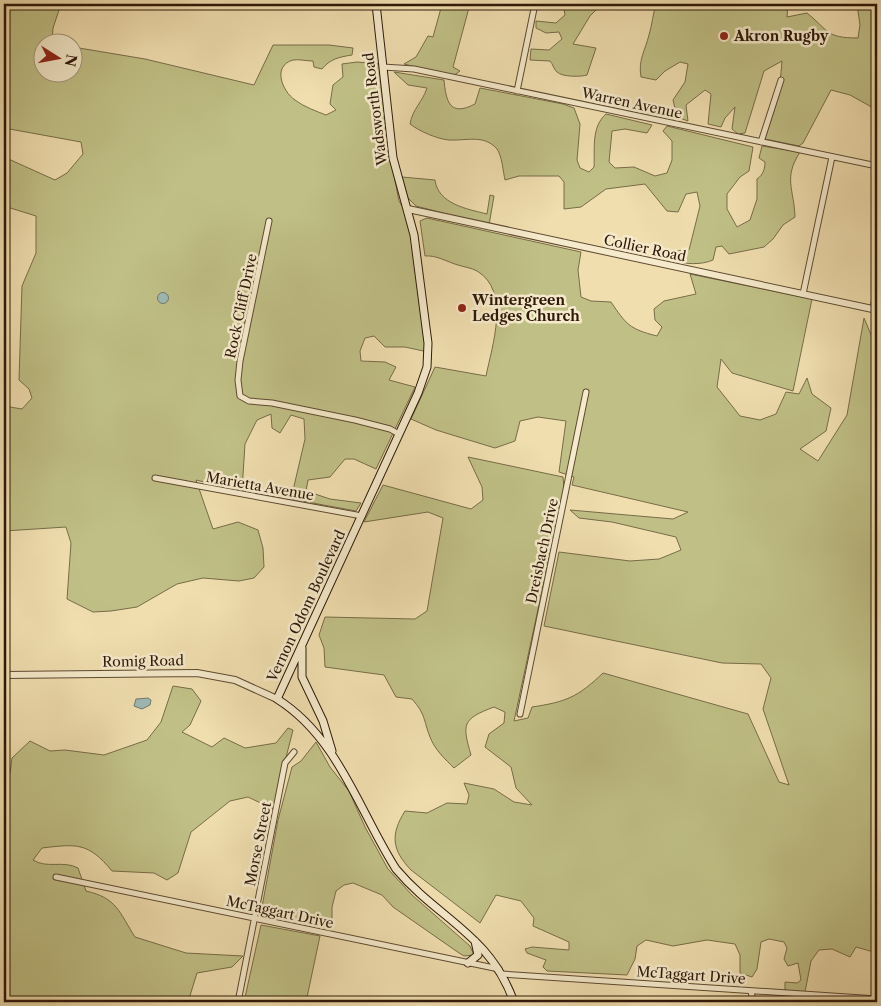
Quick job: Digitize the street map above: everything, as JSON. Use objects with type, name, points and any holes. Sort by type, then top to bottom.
[{"type":"main road","name":"Wadsworth Road","points":[[376,4],[393,158],[408,209]]},
{"type":"main road","name":"Vernon Odom Boulevard","points":[[408,209],[420,270],[429,357],[425,376],[277,699],[310,726],[334,756],[381,846],[396,869],[420,894],[474,938],[492,958],[501,972],[514,1002]]},
{"type":"main road","points":[[302,645],[302,677],[323,721],[334,756]]},
{"type":"main road","points":[[468,963],[478,955],[474,938]]},
{"type":"street","points":[[517,91],[535,4]]},
{"type":"street","name":"Warren Avenue","points":[[383,66],[414,69],[877,166]]},
{"type":"street","points":[[761,142],[781,80]]},
{"type":"street","points":[[803,294],[832,157]]},
{"type":"street","name":"Collier Road","points":[[408,209],[875,309]]},
{"type":"street","name":"Rock Cliff Drive","points":[[269,221],[240,361],[238,380],[240,396],[249,401],[355,420],[390,429],[399,434]]},
{"type":"street","points":[[875,309],[877,287]]},
{"type":"street","name":"Dreisbach Drive","points":[[520,714],[586,392]]},
{"type":"street","name":"Marietta Avenue","points":[[155,478],[362,516]]},
{"type":"street","name":"Romig Road","points":[[4,675],[197,673],[235,680],[277,699]]},
{"type":"street","name":"Morse Street","points":[[238,1002],[285,763],[294,752]]},
{"type":"street","name":"McTaggart Drive","points":[[56,877],[468,963],[501,972],[877,999]]},
{"type":"street","points":[[751,991],[753,1002]]},
{"type":"green space","points":[[4,4],[61,4],[53,32],[32,32],[32,82],[82,82],[82,48],[145,59],[254,85],[273,45],[329,45],[353,48],[352,55],[335,59],[322,69],[314,67],[313,61],[298,60],[287,63],[283,68],[281,79],[290,96],[302,105],[326,115],[336,110],[330,104],[333,85],[343,77],[342,64],[357,62],[379,64],[392,165],[399,201],[407,214],[416,245],[428,352],[405,347],[385,347],[374,336],[365,338],[360,351],[361,361],[385,362],[396,367],[389,380],[415,387],[376,469],[354,459],[345,459],[330,477],[308,480],[306,491],[330,499],[361,503],[356,511],[291,499],[305,439],[304,419],[291,415],[280,433],[272,428],[271,414],[257,420],[245,444],[242,491],[196,480],[213,529],[238,522],[258,530],[263,548],[264,567],[254,578],[239,581],[203,578],[177,584],[137,607],[93,612],[67,599],[71,543],[66,527],[4,531],[4,406],[22,409],[32,398],[29,389],[19,380],[22,286],[36,253],[36,216],[4,206],[4,157],[55,180],[67,173],[83,154],[81,142],[4,128]]},
{"type":"green space","points":[[436,4],[470,4],[453,67],[460,71],[453,76],[404,64],[416,57],[428,36],[433,37],[441,8]]},
{"type":"green space","points":[[563,4],[602,4],[590,16],[573,44],[596,48],[587,75],[567,76],[559,74],[550,61],[530,60],[531,49],[549,50],[562,39],[559,32],[546,33],[536,28],[536,21],[556,23],[565,15]]},
{"type":"green space","points":[[656,4],[788,4],[787,17],[807,13],[824,29],[834,35],[858,38],[860,25],[857,4],[877,4],[877,110],[850,95],[831,90],[803,143],[799,146],[765,139],[779,95],[782,61],[764,71],[745,133],[738,134],[732,129],[735,107],[725,118],[721,127],[708,124],[711,94],[705,90],[686,105],[688,121],[677,117],[673,100],[685,82],[688,64],[680,62],[665,71],[656,80],[641,77],[641,60]]},
{"type":"green space","points":[[394,72],[444,80],[448,101],[455,108],[460,109],[475,104],[480,88],[563,104],[574,108],[580,124],[577,160],[580,168],[589,172],[594,167],[594,146],[598,125],[606,114],[652,125],[647,133],[625,129],[612,131],[609,162],[615,168],[634,167],[655,176],[667,173],[672,160],[672,141],[663,131],[667,126],[753,147],[749,171],[740,177],[727,194],[727,209],[737,227],[750,220],[757,199],[757,179],[762,174],[765,165],[765,162],[759,158],[762,146],[800,152],[792,169],[791,177],[795,217],[783,225],[773,239],[764,247],[729,254],[722,246],[716,247],[713,260],[709,262],[692,264],[676,261],[671,259],[671,256],[677,251],[689,250],[700,206],[697,192],[686,194],[678,212],[667,211],[645,184],[606,189],[581,207],[564,209],[564,182],[559,176],[519,176],[505,180],[500,156],[492,144],[474,139],[449,140],[439,138],[423,132],[410,124],[413,114],[427,88],[408,85]]},
{"type":"green space","points":[[402,177],[435,180],[437,188],[447,200],[487,214],[490,195],[494,196],[489,225],[416,206],[408,198]]},
{"type":"green space","points":[[427,218],[581,252],[578,270],[581,297],[591,301],[611,302],[629,325],[640,331],[657,336],[662,327],[655,320],[654,309],[664,301],[696,294],[690,274],[812,299],[793,391],[732,373],[721,359],[717,387],[740,416],[760,420],[776,414],[786,392],[799,394],[807,378],[812,394],[831,408],[826,431],[800,449],[818,461],[847,415],[864,318],[877,349],[877,953],[856,947],[850,957],[832,949],[819,950],[811,961],[805,992],[785,990],[785,982],[797,983],[801,980],[798,963],[788,966],[784,959],[787,948],[784,942],[769,939],[761,942],[757,969],[752,977],[740,973],[740,955],[735,944],[707,940],[673,946],[646,940],[637,946],[635,959],[627,975],[547,971],[543,967],[546,960],[527,953],[525,949],[532,947],[569,950],[569,942],[533,926],[534,918],[521,901],[496,895],[480,923],[411,870],[400,856],[395,842],[395,835],[405,811],[427,813],[447,803],[467,804],[469,795],[464,783],[494,789],[514,802],[532,805],[516,788],[511,767],[485,747],[489,734],[504,723],[505,712],[494,707],[470,719],[467,724],[466,736],[471,755],[454,768],[435,746],[422,713],[412,699],[396,697],[384,675],[325,667],[324,648],[319,635],[325,617],[415,619],[427,611],[443,518],[428,512],[364,522],[383,485],[471,509],[483,500],[482,487],[468,457],[563,477],[564,488],[514,721],[528,718],[532,707],[554,703],[579,693],[603,673],[748,714],[779,782],[789,785],[763,709],[771,678],[761,664],[722,663],[544,626],[559,552],[630,561],[659,559],[681,550],[676,537],[612,522],[579,518],[570,510],[673,519],[688,512],[572,485],[574,477],[559,472],[566,421],[538,417],[520,421],[515,441],[495,448],[436,430],[411,419],[435,367],[486,376],[495,335],[496,305],[494,292],[487,280],[473,269],[425,256],[420,221]]},
{"type":"green space","points":[[173,686],[192,689],[201,701],[190,725],[182,732],[212,747],[224,738],[245,748],[276,743],[288,728],[293,730],[273,809],[248,797],[230,801],[191,832],[178,873],[167,880],[154,873],[112,871],[96,855],[81,847],[42,848],[33,860],[38,863],[67,865],[78,868],[86,891],[111,902],[121,913],[135,937],[186,953],[243,956],[232,967],[197,973],[188,1002],[4,1002],[4,774],[10,774],[12,758],[30,741],[50,751],[65,750],[104,755],[147,740],[161,722]]},
{"type":"green space","points":[[316,742],[330,767],[349,791],[365,827],[388,869],[412,895],[470,946],[474,955],[464,956],[393,907],[382,895],[353,883],[344,885],[336,891],[332,907],[332,921],[326,926],[267,914],[262,907],[278,820],[292,767],[301,761]]},
{"type":"green space","points":[[261,925],[320,936],[306,1002],[244,1002]]},
{"type":"water","points":[[163,292],[169,298],[163,304],[157,298]]},
{"type":"water","points":[[148,698],[151,700],[150,705],[142,709],[134,706],[136,699]]},
{"type":"place","name":"Akron Rugby","points":[[724,36]]},
{"type":"place","name":"Wintergreen Ledges Church","points":[[462,308]]}]
